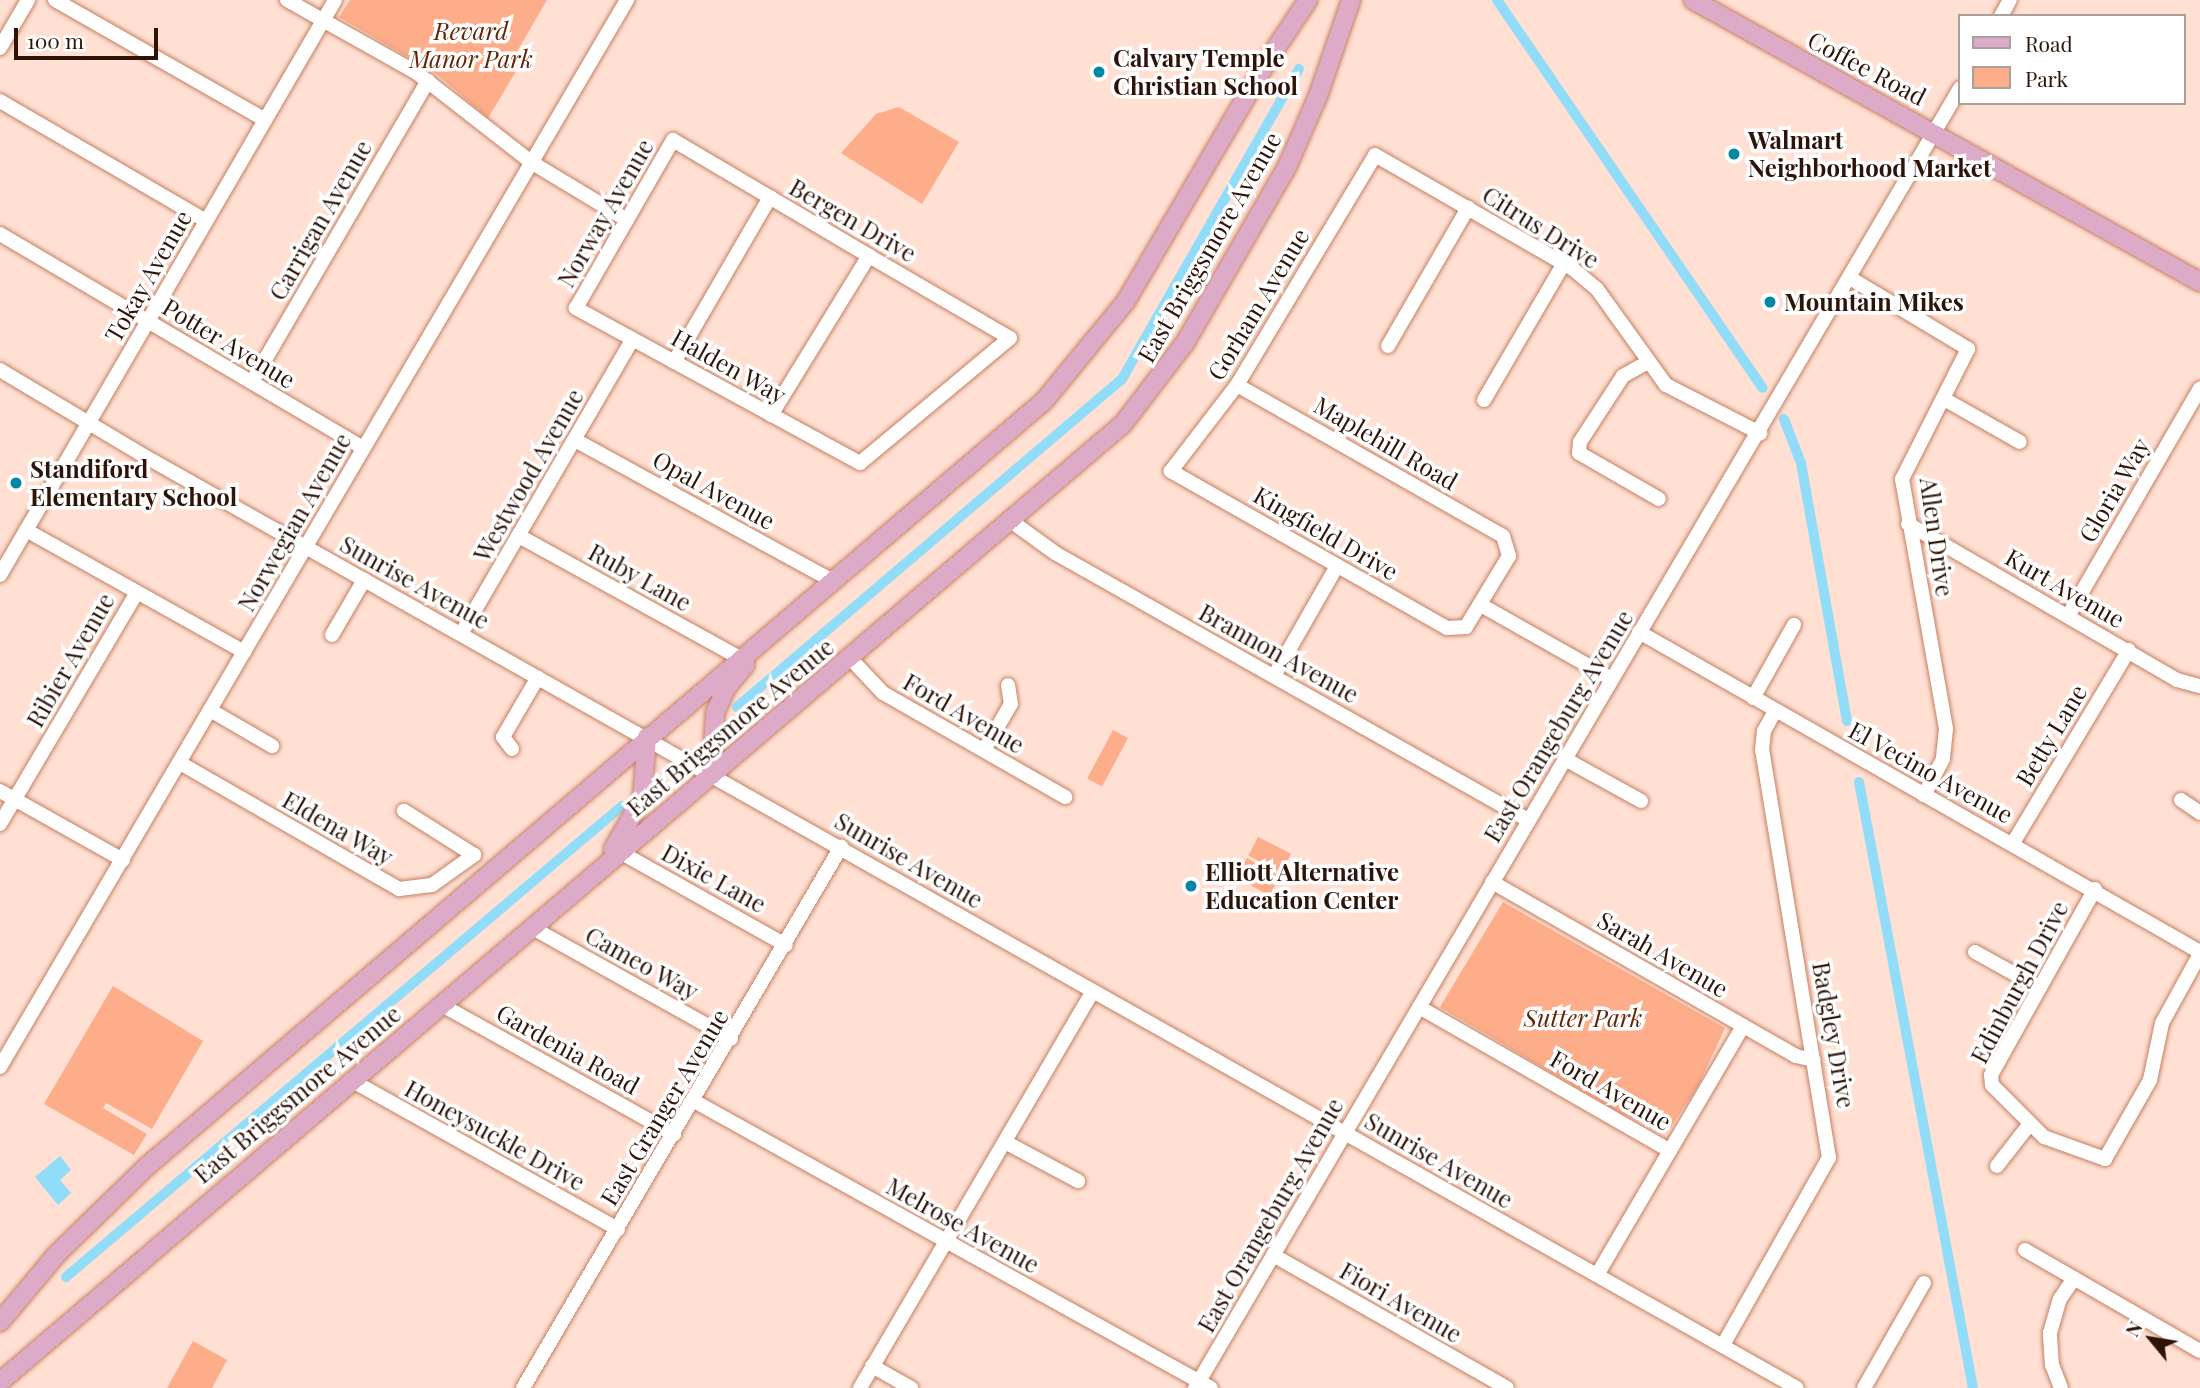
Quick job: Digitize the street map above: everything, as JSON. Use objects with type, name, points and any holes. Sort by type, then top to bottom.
[{"type":"main road","name":"East Briggsmore Avenue","points":[[0,1322],[56,1255],[114,1195],[646,737],[1044,401],[1097,341],[1308,0]]},
{"type":"main road","name":"East Briggsmore Avenue","points":[[0,1382],[1123,424],[1185,343],[1298,144],[1351,0]]},
{"type":"main road","name":"Coffee Road","points":[[1693,0],[1935,132],[2200,282]]},
{"type":"main road","points":[[711,774],[710,730],[726,688],[742,668],[776,641],[789,617]]},
{"type":"main road","points":[[578,887],[618,844],[636,811],[646,777],[646,737]]},
{"type":"street","points":[[0,48],[28,0]]},
{"type":"street","points":[[55,0],[265,120]]},
{"type":"street","points":[[287,0],[428,81],[531,162],[627,220]]},
{"type":"street","name":"Tokay Avenue","points":[[0,575],[335,0]]},
{"type":"street","name":"Norwegian Avenue","points":[[0,1067],[627,0]]},
{"type":"street","name":"Carrigan Avenue","points":[[252,382],[428,81]]},
{"type":"street","name":"East Orangeburg Avenue","points":[[1201,1386],[1273,1255],[1958,92]]},
{"type":"street","points":[[0,101],[206,221]]},
{"type":"street","name":"Bergen Drive","points":[[673,140],[1010,338],[860,463]]},
{"type":"street","name":"Norway Avenue","points":[[576,308],[673,140]]},
{"type":"street","name":"Citrus Drive","points":[[1375,155],[1564,263],[1597,289],[1648,362],[1677,393],[1759,433]]},
{"type":"street","name":"Gorham Avenue","points":[[1171,471],[1237,385],[1375,155]]},
{"type":"street","points":[[674,362],[770,197]]},
{"type":"street","points":[[1388,346],[1468,208]]},
{"type":"street","name":"Potter Avenue","points":[[0,234],[363,448]]},
{"type":"street","points":[[771,415],[869,256]]},
{"type":"street","points":[[1483,400],[1564,263]]},
{"type":"street","name":"Allen Drive","points":[[1850,278],[1968,349],[1944,399],[1905,467],[1902,489],[1946,729],[1942,759],[1924,795]]},
{"type":"street","name":"Halden Way","points":[[576,308],[860,463]]},
{"type":"street","name":"Westwood Avenue","points":[[461,634],[633,340]]},
{"type":"street","points":[[1648,362],[1623,376],[1580,442],[1580,453],[1659,499]]},
{"type":"street","name":"Sunrise Avenue","points":[[0,370],[364,580],[1797,1388]]},
{"type":"street","name":"Maplehill Road","points":[[1237,385],[1503,536],[1509,545],[1509,556],[1481,605]]},
{"type":"street","name":"Gloria Way","points":[[2068,616],[2200,388]]},
{"type":"street","points":[[1944,399],[2020,442]]},
{"type":"street","name":"Opal Avenue","points":[[575,440],[831,580]]},
{"type":"street","name":"Kingfield Drive","points":[[1171,471],[1447,628],[1460,630],[1481,605]]},
{"type":"street","name":"Brannon Avenue","points":[[1011,520],[1055,553],[1528,820]]},
{"type":"street","name":"Kurt Avenue","points":[[1908,524],[2177,680],[2200,686]]},
{"type":"street","points":[[26,530],[244,652]]},
{"type":"street","name":"Ruby Lane","points":[[519,536],[740,658]]},
{"type":"street","points":[[1274,676],[1337,566]]},
{"type":"street","points":[[331,635],[364,580]]},
{"type":"street","name":"Ribier Avenue","points":[[0,824],[136,592]]},
{"type":"street","points":[[1481,605],[1612,679]]},
{"type":"street","points":[[1752,698],[1794,625]]},
{"type":"street","name":"El Vecino Avenue","points":[[1639,632],[2095,889],[2200,953]]},
{"type":"street","name":"Betty Lane","points":[[2013,843],[2129,650]]},
{"type":"street","name":"Ford Avenue","points":[[849,658],[883,693],[1065,797]]},
{"type":"street","points":[[512,749],[503,737],[538,677]]},
{"type":"street","points":[[984,750],[1011,704],[1008,685]]},
{"type":"street","points":[[211,710],[272,746]]},
{"type":"street","name":"Badgley Drive","points":[[1723,1346],[1827,1167],[1828,1136],[1762,750],[1764,731],[1775,711]]},
{"type":"street","points":[[1564,759],[1641,801]]},
{"type":"street","name":"Eldena Way","points":[[180,763],[399,889],[432,886],[474,855],[404,811]]},
{"type":"street","points":[[0,791],[123,860]]},
{"type":"street","points":[[2180,800],[2200,813]]},
{"type":"street","name":"East Granger Avenue","points":[[523,1388],[731,1039],[841,847]]},
{"type":"street","name":"Dixie Lane","points":[[620,852],[786,945]]},
{"type":"street","name":"Sarah Avenue","points":[[1492,882],[1796,1056],[1814,1060]]},
{"type":"street","name":"Edinburgh Drive","points":[[2095,889],[1991,1079],[2028,1126],[2051,1141],[2105,1159],[2150,1080],[2162,1023],[2200,953]]},
{"type":"street","name":"Cameo Way","points":[[531,927],[731,1039]]},
{"type":"street","points":[[1975,951],[2040,988]]},
{"type":"street","points":[[860,1388],[1093,992]]},
{"type":"street","name":"Gardenia Road","points":[[440,1004],[674,1134]]},
{"type":"street","name":"Ford Avenue","points":[[1419,1007],[1670,1151]]},
{"type":"street","points":[[1597,1275],[1743,1026]]},
{"type":"street","name":"Honeysuckle Drive","points":[[351,1080],[618,1229]]},
{"type":"street","name":"Melrose Avenue","points":[[694,1101],[1201,1386]]},
{"type":"street","points":[[1997,1166],[2028,1126]]},
{"type":"street","points":[[1004,1142],[1078,1181]]},
{"type":"street","points":[[2025,1250],[2200,1351]]},
{"type":"street","name":"Fiori Avenue","points":[[1273,1255],[1507,1388]]},
{"type":"street","points":[[2061,1388],[2052,1365],[2050,1333],[2060,1299],[2074,1279]]},
{"type":"street","points":[[1864,1388],[1924,1283]]},
{"type":"street","points":[[873,1366],[911,1388]]},
{"type":"green space","name":"Revard Manor Park","points":[[350,0],[547,0],[515,55],[523,60],[488,118],[435,73],[339,17]]},
{"type":"green space","points":[[899,107],[959,142],[922,204],[841,153],[876,114]]},
{"type":"green space","points":[[1113,730],[1128,738],[1102,787],[1087,779]]},
{"type":"green space","points":[[1258,837],[1291,854],[1281,873],[1248,856]]},
{"type":"green space","points":[[1247,858],[1280,876],[1270,896],[1236,877]]},
{"type":"green space","name":"Sutter Park","points":[[1503,902],[1725,1028],[1698,1086],[1667,1133],[1622,1114],[1440,1007]]},
{"type":"green space","points":[[113,986],[203,1041],[152,1129],[106,1103],[103,1108],[147,1134],[134,1155],[44,1104]]},
{"type":"green space","points":[[193,1341],[227,1360],[212,1388],[167,1388]]},
{"type":"water","points":[[60,1156],[71,1170],[60,1180],[71,1193],[58,1205],[35,1177]]},
{"type":"waterway","points":[[1497,0],[1763,388]]},
{"type":"waterway","points":[[737,707],[1122,379],[1299,69]]},
{"type":"waterway","points":[[1784,419],[1801,463],[1847,721]]},
{"type":"waterway","points":[[1859,782],[1973,1388]]},
{"type":"waterway","points":[[66,1277],[622,806]]},
{"type":"place","name":"Calvary Temple Christian School","points":[[1099,72]]},
{"type":"place","name":"Walmart Neighborhood Market","points":[[1734,154]]},
{"type":"place","name":"Mountain Mikes","points":[[1770,302]]},
{"type":"place","name":"Standiford Elementary School","points":[[16,483]]},
{"type":"place","name":"Elliott Alternative Education Center","points":[[1191,886]]}]
